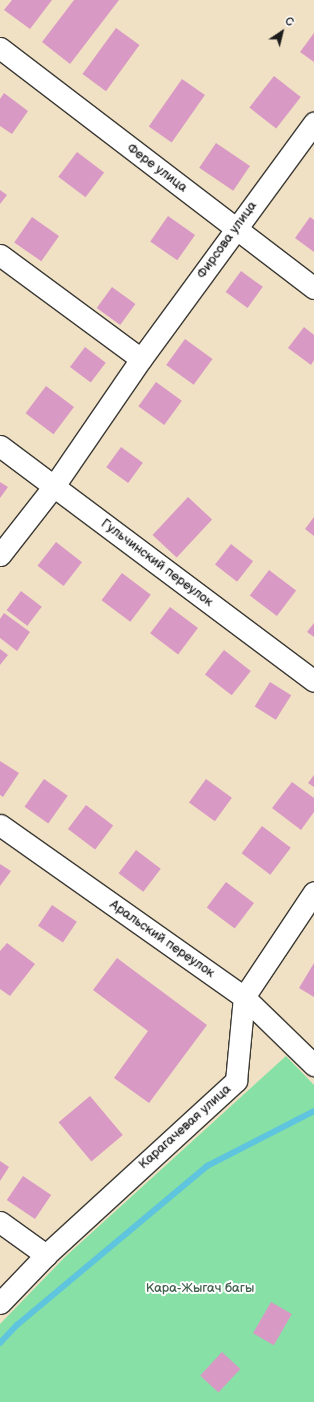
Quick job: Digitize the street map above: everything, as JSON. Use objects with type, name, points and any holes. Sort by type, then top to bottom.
[{"type":"street","name":"Фере улица","points":[[0,48],[314,288]]},
{"type":"street","name":"Фирсова улица","points":[[0,555],[54,486],[141,359],[235,228],[314,123]]},
{"type":"street","points":[[0,255],[141,359]]},
{"type":"street","name":"Гульчинский переулок","points":[[0,446],[314,681]]},
{"type":"street","name":"Аральский переулок","points":[[0,825],[244,997],[314,1065]]},
{"type":"street","name":"Карагачевая улица","points":[[0,1302],[46,1255],[236,1081],[244,997],[314,892]]},
{"type":"street","points":[[0,1222],[46,1255]]},
{"type":"green space","name":"Кара-Жыгач багы","points":[[286,1056],[314,1085],[314,1402],[0,1402],[0,1324],[65,1257]]},
{"type":"building","points":[[12,0],[52,0],[30,29],[4,10]]},
{"type":"building","points":[[74,0],[119,0],[70,64],[42,42]]},
{"type":"building","points":[[116,28],[139,45],[106,91],[82,74]]},
{"type":"building","points":[[314,33],[314,62],[300,52]]},
{"type":"building","points":[[274,76],[301,97],[276,128],[249,108]]},
{"type":"building","points":[[182,79],[205,95],[172,143],[149,127]]},
{"type":"building","points":[[4,93],[28,111],[12,134],[0,126],[0,99]]},
{"type":"building","points":[[216,143],[250,166],[233,191],[199,168]]},
{"type":"building","points":[[77,152],[104,172],[85,197],[58,177]]},
{"type":"building","points":[[0,190],[7,195],[0,204]]},
{"type":"building","points":[[168,216],[195,235],[177,260],[150,241]]},
{"type":"building","points":[[32,217],[59,236],[41,261],[14,242]]},
{"type":"building","points":[[310,217],[314,220],[314,252],[295,238]]},
{"type":"building","points":[[241,271],[263,287],[248,308],[226,292]]},
{"type":"building","points":[[112,287],[135,304],[120,325],[97,308]]},
{"type":"building","points":[[304,327],[314,335],[314,360],[311,365],[288,348]]},
{"type":"building","points":[[185,339],[213,359],[194,385],[166,365]]},
{"type":"building","points":[[85,347],[106,363],[91,383],[70,367]]},
{"type":"building","points":[[156,382],[182,401],[164,425],[138,406]]},
{"type":"building","points":[[46,386],[74,407],[53,434],[26,413]]},
{"type":"building","points":[[121,447],[143,463],[128,483],[106,467]]},
{"type":"building","points":[[0,482],[8,487],[0,498]]},
{"type":"building","points":[[188,497],[212,520],[177,558],[153,535]]},
{"type":"building","points":[[314,517],[314,536],[305,529]]},
{"type":"building","points":[[56,542],[82,562],[64,586],[38,566]]},
{"type":"building","points":[[231,544],[253,561],[237,582],[215,564]]},
{"type":"building","points":[[269,570],[296,590],[277,616],[250,596]]},
{"type":"building","points":[[122,573],[151,595],[130,622],[102,600]]},
{"type":"building","points":[[21,591],[42,607],[27,626],[7,610]]},
{"type":"building","points":[[170,607],[198,628],[178,654],[150,633]]},
{"type":"building","points":[[4,613],[30,632],[17,651],[0,638],[0,619]]},
{"type":"building","points":[[314,623],[314,637],[307,632]]},
{"type":"building","points":[[0,649],[8,655],[0,665]]},
{"type":"building","points":[[224,650],[251,671],[232,695],[205,674]]},
{"type":"building","points":[[270,682],[291,695],[276,720],[255,707]]},
{"type":"building","points":[[0,761],[19,773],[3,797],[0,795]]},
{"type":"building","points":[[314,775],[314,787],[308,783]]},
{"type":"building","points":[[44,779],[68,796],[48,823],[24,807]]},
{"type":"building","points":[[206,779],[232,798],[215,821],[189,802]]},
{"type":"building","points":[[292,782],[314,798],[314,812],[301,830],[272,808]]},
{"type":"building","points":[[86,805],[113,825],[95,849],[68,829]]},
{"type":"building","points":[[262,826],[291,848],[270,875],[242,853]]},
{"type":"building","points":[[136,850],[161,869],[143,892],[119,873]]},
{"type":"building","points":[[0,864],[11,871],[0,886]]},
{"type":"building","points":[[226,882],[254,903],[235,929],[207,908]]},
{"type":"building","points":[[52,905],[77,922],[63,943],[38,926]]},
{"type":"building","points":[[7,943],[35,964],[10,996],[0,989],[0,951]]},
{"type":"building","points":[[117,958],[207,1025],[149,1103],[114,1078],[148,1031],[93,990]]},
{"type":"building","points":[[314,963],[314,997],[299,988]]},
{"type":"building","points":[[90,1096],[123,1135],[91,1161],[59,1122]]},
{"type":"building","points":[[0,1161],[9,1167],[0,1181]]},
{"type":"building","points":[[23,1176],[51,1195],[35,1219],[7,1200]]},
{"type":"building","points":[[271,1302],[292,1314],[274,1345],[253,1333]]},
{"type":"building","points":[[222,1352],[240,1369],[218,1392],[200,1375]]},
{"type":"waterway","points":[[0,1343],[17,1325],[207,1166],[314,1111]]}]
